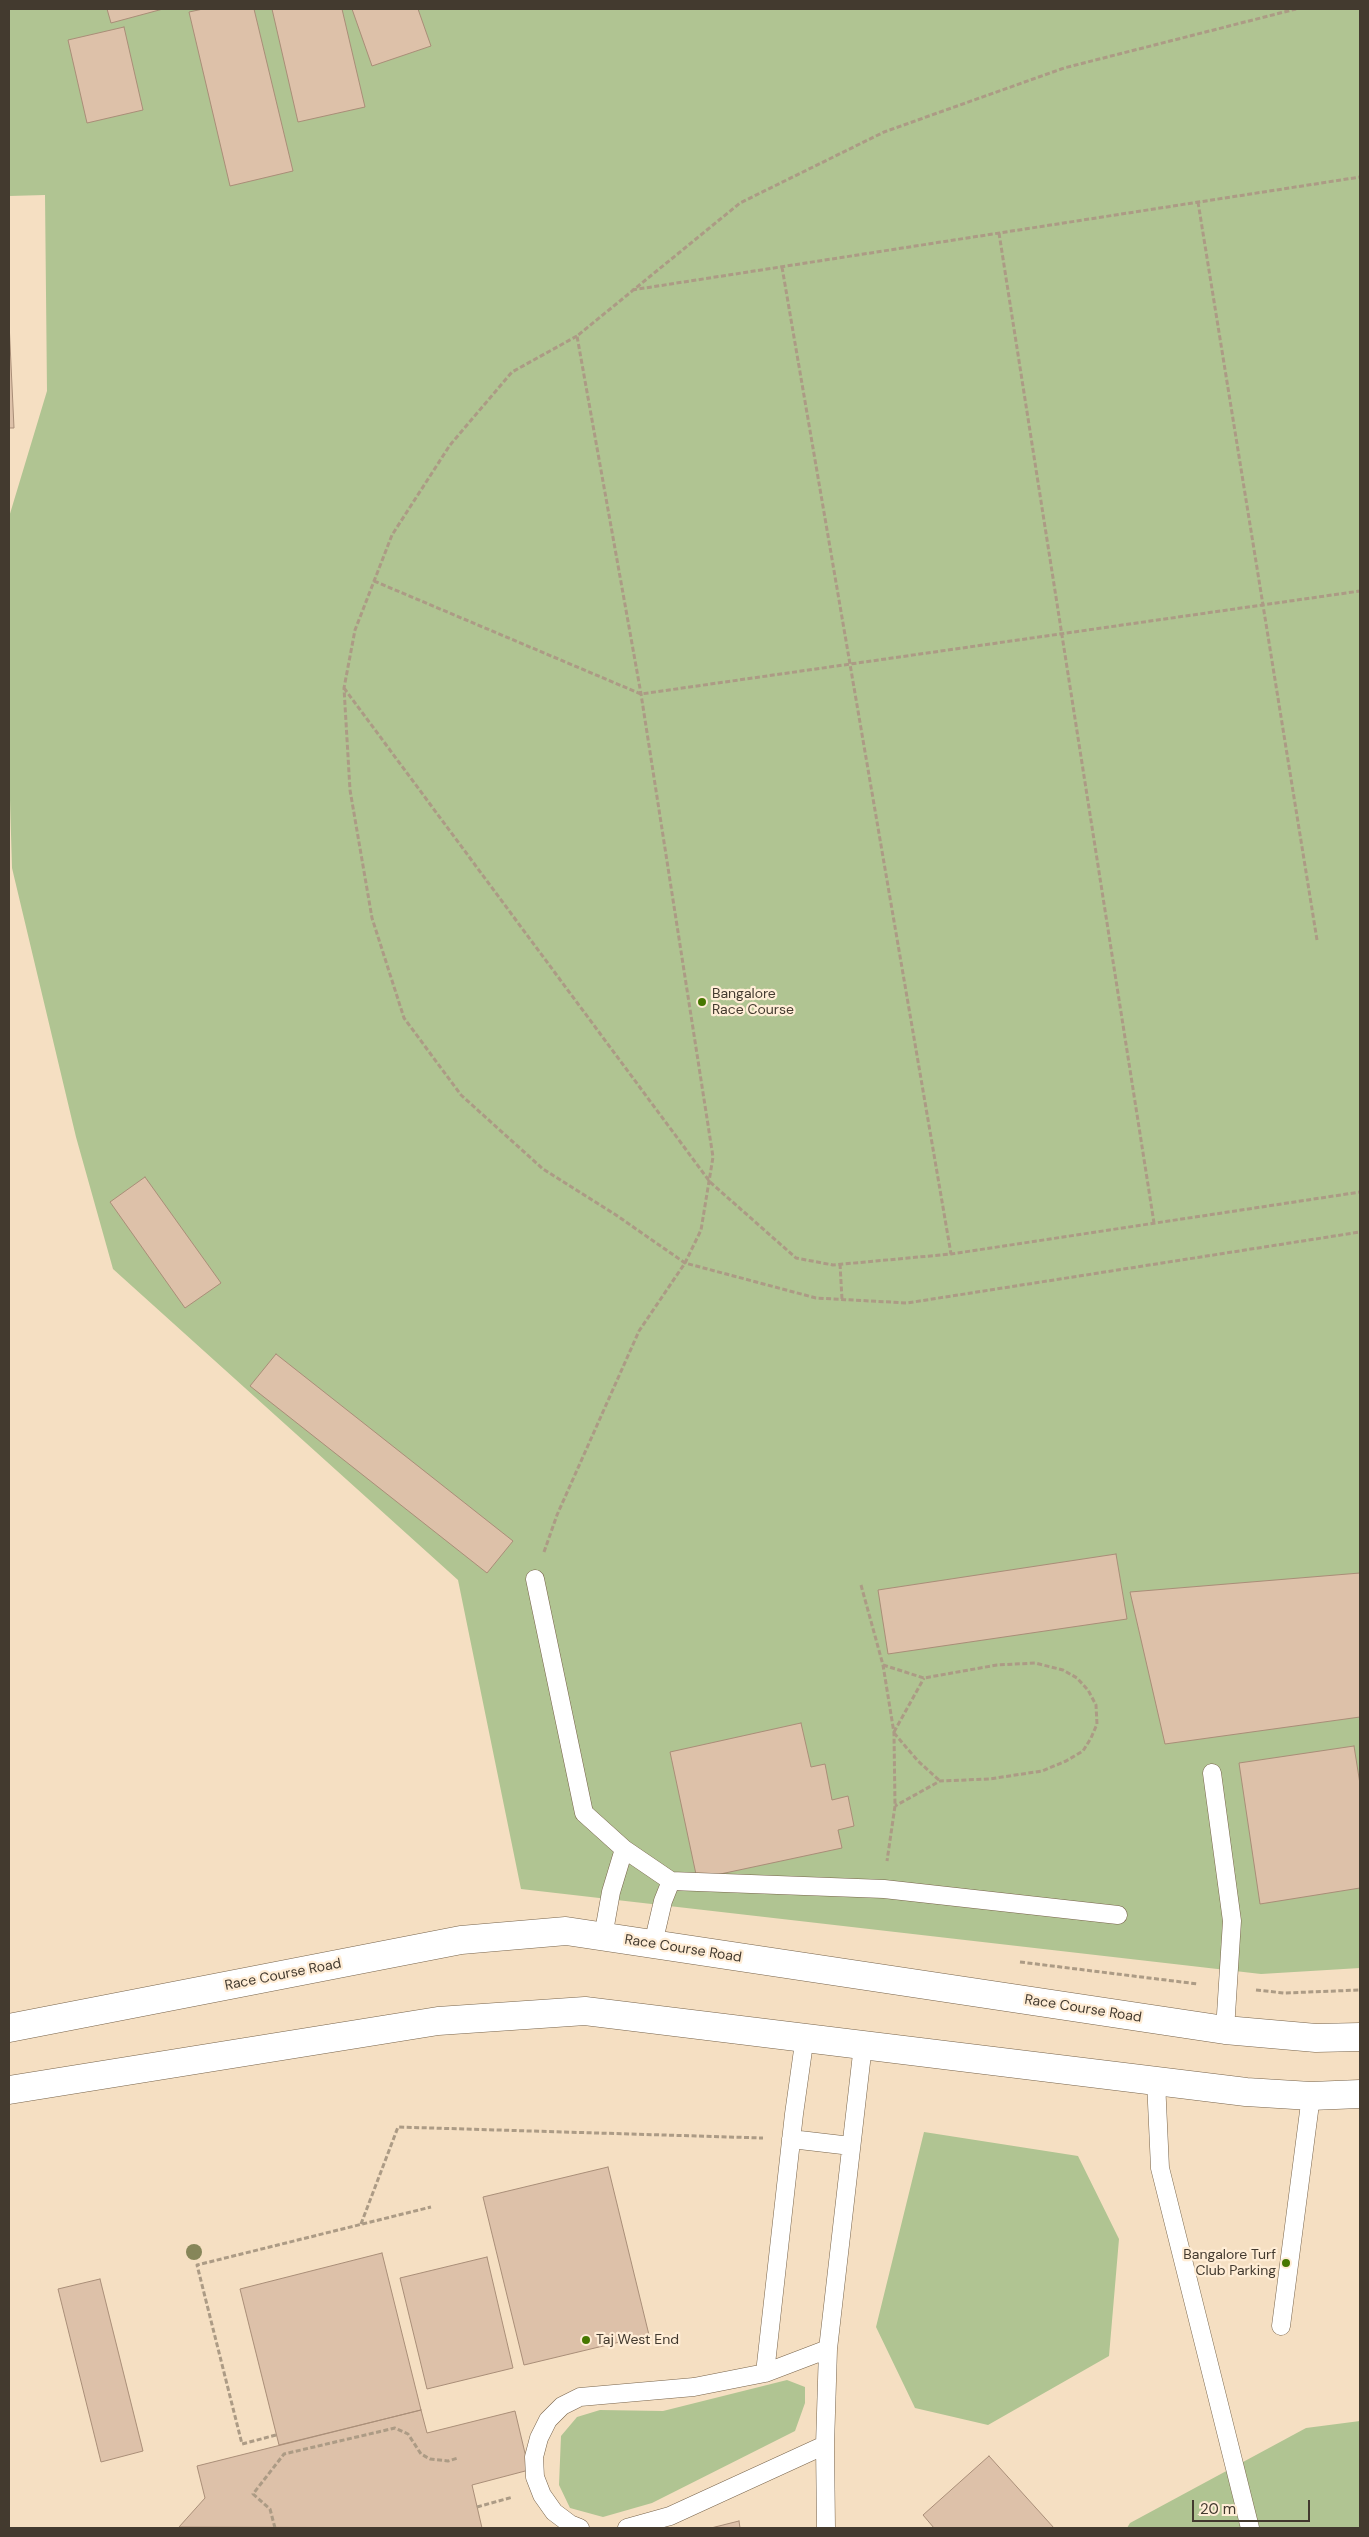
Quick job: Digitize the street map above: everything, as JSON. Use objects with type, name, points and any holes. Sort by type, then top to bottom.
[{"type":"main road","name":"Race Course Road","points":[[9,2028],[461,1940],[566,1931],[1225,2030],[1316,2038],[1360,2036]]},
{"type":"main road","points":[[9,2090],[438,2021],[585,2011],[805,2036],[863,2045],[1246,2092],[1312,2096],[1360,2094]]},
{"type":"lane","points":[[535,1579],[584,1813],[624,1849],[671,1881],[884,1889],[1118,1915]]},
{"type":"lane","points":[[1212,1773],[1232,1921],[1225,2030]]},
{"type":"lane","points":[[603,1937],[611,1892],[624,1849]]},
{"type":"lane","points":[[653,1944],[671,1881]]},
{"type":"lane","points":[[766,2373],[791,2139],[805,2036]]},
{"type":"lane","points":[[826,2528],[825,2445],[828,2349],[863,2045]]},
{"type":"lane","points":[[1156,2081],[1160,2168],[1250,2528]]},
{"type":"lane","points":[[1281,2326],[1312,2096]]},
{"type":"lane","points":[[791,2139],[852,2146]]},
{"type":"lane","points":[[580,2528],[570,2524],[554,2512],[540,2490],[535,2477],[534,2457],[539,2438],[548,2420],[562,2406],[580,2396],[694,2387],[766,2373],[828,2349]]},
{"type":"lane","points":[[628,2528],[670,2516],[825,2445]]},
{"type":"path","points":[[1296,9],[1064,68],[884,132],[740,203],[631,290],[577,336],[512,372],[450,445],[392,535],[355,630],[344,688],[350,790],[372,918],[404,1018],[461,1095],[543,1170],[616,1215],[685,1263],[816,1298],[907,1303],[1360,1232]]},
{"type":"path","points":[[631,290],[1360,177]]},
{"type":"path","points":[[1198,202],[1317,940]]},
{"type":"path","points":[[999,233],[1154,1223]]},
{"type":"path","points":[[782,267],[951,1254]]},
{"type":"path","points":[[535,1579],[557,1515],[639,1331],[685,1263],[701,1230],[713,1157],[641,694],[577,336]]},
{"type":"path","points":[[374,581],[641,694],[1360,591]]},
{"type":"path","points":[[344,688],[710,1182],[796,1258],[840,1264],[951,1254],[1360,1192]]},
{"type":"path","points":[[840,1264],[842,1299]]},
{"type":"path","points":[[861,1585],[883,1665],[894,1733],[895,1806],[884,1889]]},
{"type":"path","points":[[883,1665],[924,1678],[997,1665],[1035,1663],[1063,1670],[1077,1678],[1088,1690],[1096,1705],[1097,1724],[1091,1738],[1083,1751],[1066,1762],[1042,1771],[989,1779],[940,1782],[895,1806]]},
{"type":"path","points":[[894,1733],[924,1678]]},
{"type":"path","points":[[894,1733],[918,1762],[940,1782]]},
{"type":"path","points":[[1284,1993],[1360,1990]]},
{"type":"path","points":[[361,2224],[398,2127],[791,2139]]},
{"type":"path","points":[[276,2435],[242,2444],[197,2265],[431,2207]]},
{"type":"path","points":[[275,2528],[270,2509],[253,2494],[284,2454],[395,2428],[408,2434],[421,2454],[430,2459],[448,2461],[458,2458]]},
{"type":"path","points":[[477,2507],[540,2490]]},
{"type":"green space","name":"Bangalore Race Course","points":[[9,9],[1360,9],[1360,1968],[1261,1974],[521,1889],[458,1580],[113,1269],[76,1137],[12,868],[9,766],[9,517],[47,391],[45,195],[9,196]]},
{"type":"green space","points":[[924,2132],[1078,2156],[1119,2239],[1109,2356],[988,2425],[915,2408],[876,2327]]},
{"type":"green space","points":[[787,2380],[805,2387],[805,2403],[795,2431],[652,2503],[603,2517],[570,2508],[559,2485],[561,2436],[577,2417],[600,2410],[663,2411]]},
{"type":"green space","points":[[1360,2421],[1360,2528],[1127,2528],[1130,2523],[1306,2428]]},
{"type":"building","points":[[107,9],[163,9],[111,23]]},
{"type":"building","points":[[203,9],[254,9],[293,171],[230,186],[189,12]]},
{"type":"building","points":[[272,9],[342,9],[365,107],[298,122]]},
{"type":"building","points":[[352,9],[418,9],[431,46],[372,66]]},
{"type":"building","points":[[124,27],[143,110],[87,123],[68,40]]},
{"type":"building","points":[[9,322],[14,428],[9,428]]},
{"type":"building","points":[[145,1177],[221,1283],[185,1308],[110,1202]]},
{"type":"building","points":[[276,1354],[513,1541],[487,1573],[250,1386]]},
{"type":"building","points":[[1116,1554],[1127,1619],[888,1654],[878,1590]]},
{"type":"building","points":[[1360,1573],[1360,1717],[1165,1744],[1130,1592]]},
{"type":"building","points":[[801,1723],[811,1767],[825,1764],[832,1800],[848,1796],[854,1826],[838,1830],[842,1848],[697,1879],[670,1752]]},
{"type":"building","points":[[1354,1746],[1360,1784],[1360,1888],[1260,1904],[1239,1763]]},
{"type":"building","points":[[608,2167],[649,2335],[524,2365],[483,2197]]},
{"type":"building","points":[[382,2253],[421,2410],[279,2445],[240,2289]]},
{"type":"building","points":[[487,2257],[513,2368],[427,2389],[400,2278]]},
{"type":"building","points":[[100,2279],[143,2451],[101,2462],[58,2289]]},
{"type":"building","points":[[421,2410],[427,2433],[515,2411],[529,2470],[472,2485],[482,2528],[179,2527],[205,2498],[197,2466]]},
{"type":"building","points":[[989,2456],[1054,2528],[934,2528],[923,2515]]},
{"type":"building","points":[[739,2521],[740,2528],[711,2528]]},
{"type":"place","name":"Bangalore Race Course","points":[[702,1002]]},
{"type":"place","name":"Bangalore Turf Club Parking","points":[[1286,2263]]},
{"type":"place","name":"Taj West End","points":[[586,2340]]}]
